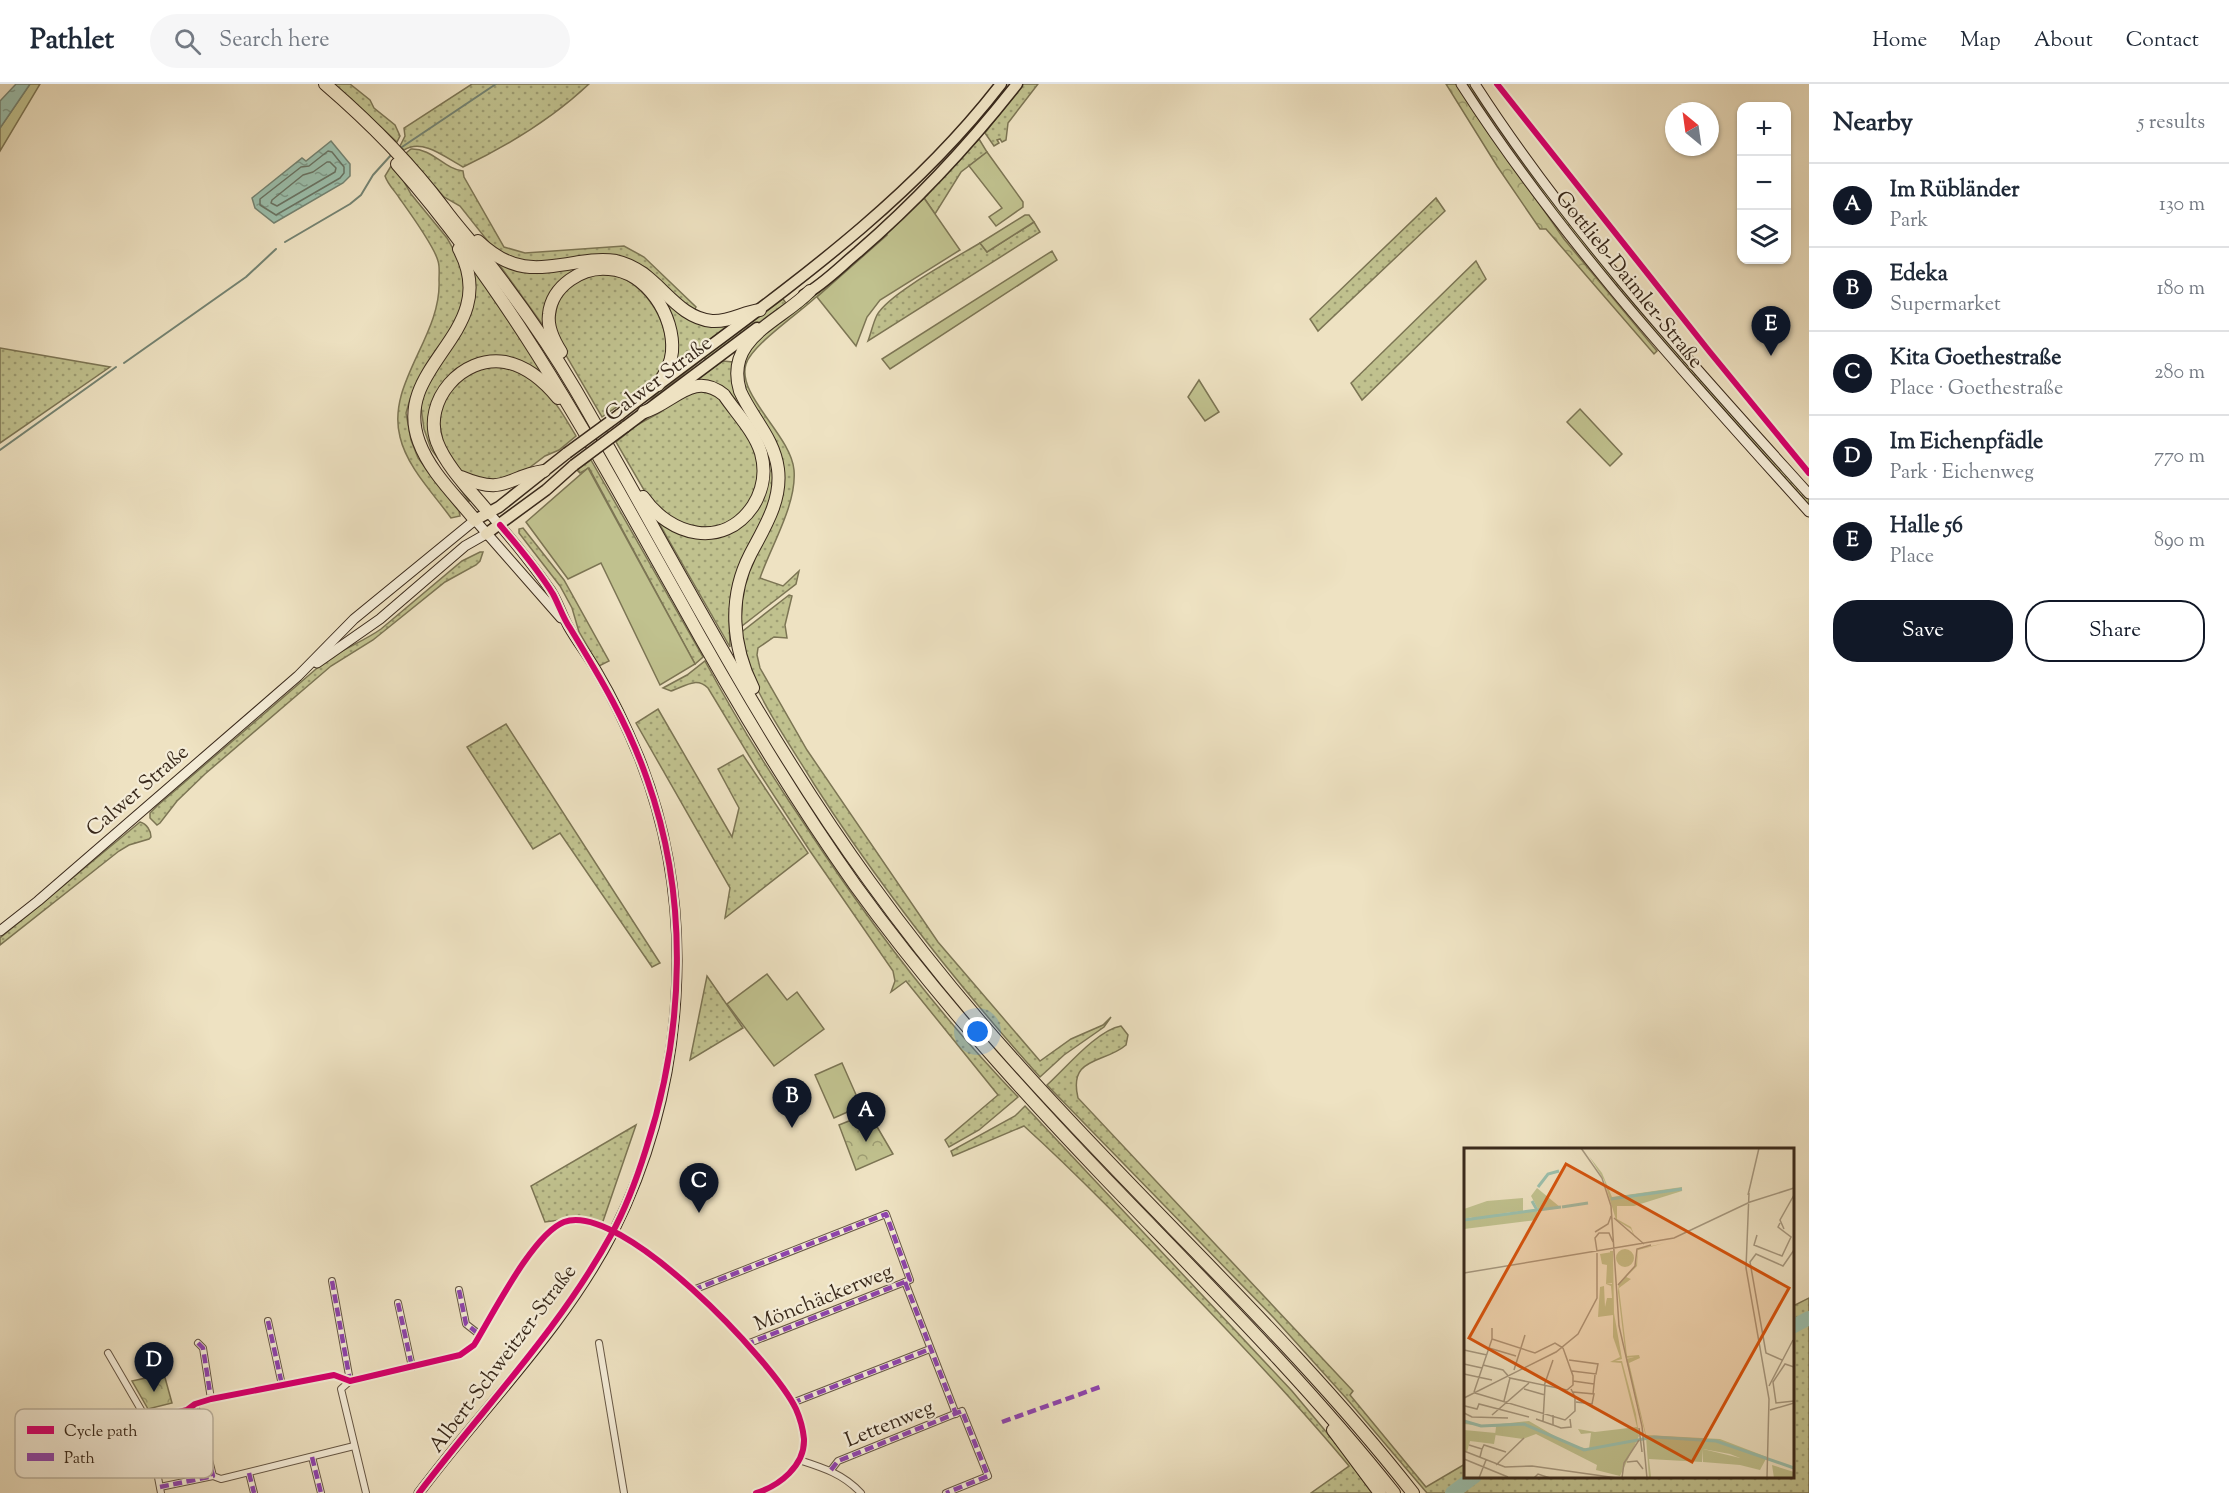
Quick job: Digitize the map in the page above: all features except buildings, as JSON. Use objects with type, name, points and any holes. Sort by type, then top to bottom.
[{"type":"highway","points":[[314,84],[382,142]]},
{"type":"highway","points":[[326,84],[405,168],[497,292],[547,369],[777,768],[843,867],[905,951],[958,1017],[1032,1101],[1292,1373],[1394,1493]]},
{"type":"highway","points":[[405,168],[446,204],[488,250],[515,266],[538,268],[589,261],[619,262],[635,267],[649,276],[676,303],[699,318],[727,320],[749,311],[760,310]]},
{"type":"highway","points":[[436,196],[507,289],[575,389],[766,723],[854,860],[912,938],[964,1004],[1072,1123],[1285,1345],[1351,1417],[1413,1493]]},
{"type":"highway","points":[[445,222],[444,228],[465,263],[470,287],[469,301],[461,323],[428,372],[416,401],[414,417],[417,434],[426,458],[475,520]]},
{"type":"highway","points":[[575,389],[574,375],[553,340],[548,315],[557,293],[568,282],[584,271],[599,269],[615,270],[639,281],[652,293],[663,310],[672,335],[672,353],[668,369],[658,385]]},
{"type":"highway","points":[[766,723],[761,704],[741,661],[734,618],[743,570],[773,509],[778,468],[771,443],[740,391],[737,382],[737,362],[747,342],[810,291]]},
{"type":"highway","points":[[489,513],[460,477],[437,443],[434,422],[436,408],[442,393],[466,370],[488,362],[506,362],[545,382],[557,397],[595,461],[605,468]]},
{"type":"highway","points":[[624,475],[664,520],[686,531],[698,533],[715,533],[731,527],[749,511],[762,488],[764,477],[761,453],[756,441],[724,395],[718,390],[709,386],[692,386],[657,408],[644,412]]},
{"type":"highway","points":[[460,477],[494,486],[544,471]]},
{"type":"highway","points":[[1292,1373],[1380,1493]]},
{"type":"main road","name":"Calwer Straße","points":[[0,931],[38,901],[298,676],[354,619],[475,520],[489,513],[831,255],[926,170],[954,141],[1001,84]]},
{"type":"main road","name":"Calwer Straße","points":[[298,676],[364,631],[465,546],[500,525],[644,412],[810,291],[883,230],[926,189],[963,150],[1017,84]]},
{"type":"main road","name":"Gottlieb-Daimler-Straße","points":[[1461,84],[1518,168],[1587,258],[1677,366],[1809,512]]},
{"type":"main road","name":"Gottlieb-Daimler-Straße","points":[[1475,84],[1546,187],[1622,284],[1664,334],[1809,494]]},
{"type":"main road","points":[[489,513],[552,594],[568,626]]},
{"type":"main road","points":[[475,520],[568,626]]},
{"type":"main road","name":"Albert-Schweitzer-Straße","points":[[419,1493],[549,1332],[585,1279],[613,1231],[631,1194],[652,1131],[669,1058],[677,983],[674,908],[662,835],[648,781],[623,721],[599,674],[568,626]]},
{"type":"street","points":[[1497,84],[1809,473]]},
{"type":"street","points":[[693,1290],[886,1214],[930,1349],[988,1476],[946,1493]]},
{"type":"street","points":[[366,1493],[341,1389],[350,1381],[460,1355],[469,1350],[534,1245],[548,1231],[562,1222],[574,1219],[594,1223],[613,1231],[666,1267],[693,1290],[771,1371],[792,1403],[804,1441],[800,1460],[785,1477],[756,1493]]},
{"type":"street","points":[[332,1281],[350,1381]]},
{"type":"street","name":"Mönchäckerweg","points":[[747,1344],[908,1281]]},
{"type":"street","points":[[459,1290],[466,1324],[480,1335]]},
{"type":"street","points":[[399,1303],[412,1367]]},
{"type":"street","points":[[268,1321],[282,1385]]},
{"type":"street","points":[[198,1343],[202,1348],[211,1399]]},
{"type":"street","points":[[598,1343],[624,1493]]},
{"type":"street","points":[[792,1403],[930,1349]]},
{"type":"street","points":[[108,1353],[141,1409]]},
{"type":"street","points":[[188,1409],[195,1404],[211,1399],[334,1375],[350,1381]]},
{"type":"street","points":[[195,1404],[196,1409]]},
{"type":"street","name":"Lettenweg","points":[[831,1470],[838,1461],[959,1413]]},
{"type":"street","points":[[213,1476],[221,1479],[354,1446]]},
{"type":"street","points":[[312,1457],[321,1493]]},
{"type":"street","points":[[800,1460],[831,1470],[848,1480],[861,1493]]},
{"type":"street","points":[[249,1473],[254,1493]]},
{"type":"street","points":[[160,1490],[205,1478]]},
{"type":"green space","points":[[30,84],[40,84],[0,151],[0,128]]},
{"type":"green space","points":[[334,84],[350,84],[370,100],[374,108],[395,125],[400,136],[397,142]]},
{"type":"green space","points":[[472,84],[589,84],[560,109],[529,130],[463,167],[427,148],[419,146],[404,150],[400,146],[405,136],[404,128]]},
{"type":"green space","points":[[1022,84],[1038,84],[1008,123],[1006,140],[1002,142],[1000,139],[997,140],[999,143],[994,146],[985,133]]},
{"type":"green space","points":[[1446,84],[1456,84],[1564,239],[1657,351],[1654,354],[1546,229],[1540,229],[1497,166]]},
{"type":"green space","points":[[1467,84],[1471,84],[1555,205],[1635,305],[1809,499],[1809,505],[1633,308],[1560,217]]},
{"type":"green space","points":[[979,139],[987,152],[961,172],[935,214],[924,198]]},
{"type":"green space","points":[[411,149],[425,152],[450,167],[463,171],[464,177],[504,247],[525,253],[624,246],[644,257],[696,307],[694,311],[680,301],[647,268],[628,259],[526,263],[494,249],[460,206],[444,197],[406,153]]},
{"type":"green space","points":[[987,152],[1023,202],[1023,207],[996,226],[989,217],[1002,208],[969,166]]},
{"type":"green space","points":[[391,166],[399,173],[411,194],[447,238],[461,263],[465,292],[455,325],[425,368],[406,413],[411,440],[418,458],[459,511],[460,516],[451,518],[414,469],[400,437],[398,417],[401,398],[438,301],[439,263],[427,238],[386,179],[385,176]]},
{"type":"green space","points":[[924,198],[960,250],[880,300],[867,317],[856,346],[817,297],[887,235],[886,233]]},
{"type":"green space","points":[[1436,198],[1445,211],[1318,331],[1310,319]]},
{"type":"green space","points":[[1025,215],[1029,215],[1034,222],[987,252],[980,243]]},
{"type":"green space","points":[[1034,222],[1040,232],[868,341],[877,315],[894,297],[980,243],[987,252]]},
{"type":"green space","points":[[886,233],[887,235],[842,275],[766,339],[750,356],[746,364],[745,376],[749,389],[784,443],[794,470],[792,497],[760,578],[783,586],[799,571],[796,584],[738,629],[743,581],[782,480],[745,393],[740,370],[749,345]]},
{"type":"green space","points":[[1052,251],[1057,260],[890,369],[882,359]]},
{"type":"green space","points":[[1476,261],[1486,279],[1362,400],[1351,383]]},
{"type":"green space","points":[[499,262],[530,271],[606,263],[622,266],[650,282],[682,312],[694,319],[709,323],[727,322],[731,325],[676,364],[675,329],[666,307],[655,291],[626,269],[610,264],[593,265],[576,270],[560,283],[552,294],[545,308],[542,324]]},
{"type":"green space","points":[[471,265],[544,374],[541,375],[528,367],[467,364],[429,423],[472,500],[469,501],[431,449],[424,429],[421,407],[423,391],[459,334]]},
{"type":"green space","points":[[595,274],[622,278],[630,282],[648,299],[661,322],[666,347],[664,360],[653,378],[640,391],[602,417],[557,340],[554,328],[559,299],[563,293],[572,284]]},
{"type":"green space","points":[[783,299],[786,303],[707,360],[704,358],[650,401],[661,388]]},
{"type":"green space","points":[[0,348],[110,367],[0,443]]},
{"type":"green space","points":[[723,361],[733,362],[744,411],[770,455],[773,475],[771,502],[741,560],[733,584],[729,615],[730,647],[659,523],[720,535],[768,481],[729,393],[695,381]]},
{"type":"green space","points":[[498,365],[526,376],[545,391],[561,411],[576,436],[559,450],[502,482],[474,478],[461,471],[444,446],[438,417],[446,393],[470,371]]},
{"type":"green space","points":[[1199,380],[1219,412],[1205,421],[1188,397]]},
{"type":"green space","points":[[701,389],[721,397],[754,443],[760,480],[751,502],[732,521],[713,528],[680,525],[651,502],[616,442],[637,425],[661,412],[684,393]]},
{"type":"green space","points":[[1580,409],[1622,454],[1610,466],[1567,422]]},
{"type":"green space","points":[[591,460],[703,657],[695,664],[589,468],[580,473],[577,470]]},
{"type":"green space","points":[[588,468],[695,664],[660,685],[601,563],[568,579],[526,522]]},
{"type":"green space","points":[[523,528],[564,580],[609,661],[599,666],[579,632],[572,608],[560,586],[519,533],[519,529]]},
{"type":"green space","points":[[483,552],[476,565],[445,582],[373,640],[331,666],[205,774],[177,801],[160,823],[157,825],[150,818],[150,813],[157,806],[323,663],[381,629],[462,561]]},
{"type":"green space","points":[[789,595],[792,596],[785,625],[787,638],[774,637],[758,648],[760,668],[807,750],[938,942],[1040,1061],[1071,1039],[1103,1025],[1111,1017],[1104,1027],[1064,1055],[1040,1077],[979,1007],[893,898],[814,784],[764,702],[746,664],[739,634]]},
{"type":"green space","points":[[705,661],[765,765],[879,931],[932,1000],[1018,1097],[979,1130],[949,1147],[945,1140],[998,1095],[906,981],[891,992],[895,981],[893,971],[810,851],[708,688],[694,683],[671,691],[663,688],[687,675]]},
{"type":"green space","points":[[658,709],[732,837],[739,808],[718,769],[743,755],[808,853],[725,918],[730,888],[636,723]]},
{"type":"green space","points":[[506,724],[660,963],[652,967],[560,833],[533,849],[467,747]]},
{"type":"green space","points":[[140,822],[145,824],[149,830],[151,837],[149,839],[129,845],[119,851],[0,945],[0,938]]},
{"type":"green space","points":[[767,974],[787,1000],[797,992],[824,1029],[774,1066],[727,1004]]},
{"type":"green space","points":[[707,976],[743,1028],[690,1060]]},
{"type":"green space","points":[[1121,1026],[1128,1035],[1126,1045],[1083,1068],[1076,1084],[1078,1098],[1353,1391],[1350,1395],[1426,1487],[1464,1465],[1464,1478],[1794,1478],[1794,1306],[1809,1298],[1809,1493],[1427,1493],[1274,1318],[1047,1085],[1092,1042]]},
{"type":"green space","points":[[842,1063],[861,1106],[834,1118],[815,1075]]},
{"type":"green space","points":[[1025,1106],[1292,1391],[1338,1446],[1372,1493],[1311,1493],[1349,1466],[1289,1396],[1204,1306],[1065,1164],[1024,1126],[953,1156],[951,1151],[1015,1116]]},
{"type":"green space","points":[[869,1113],[893,1154],[856,1170],[839,1125]]},
{"type":"green space","points":[[636,1125],[602,1224],[575,1218],[545,1222],[531,1186]]},
{"type":"green space","points":[[164,1374],[172,1403],[148,1409],[132,1381]]},
{"type":"water","points":[[16,84],[30,84],[0,128],[0,101]]},
{"type":"water","points":[[331,141],[350,164],[350,176],[343,183],[274,223],[255,208],[252,198],[302,158],[306,161]]},
{"type":"waterway","points":[[399,149],[496,84]]},
{"type":"waterway","points":[[285,242],[350,204],[361,195],[373,175],[392,154]]},
{"type":"waterway","points":[[124,363],[246,277],[276,249]]},
{"type":"waterway","points":[[0,450],[116,367]]},
{"type":"waterway","points":[[1794,1326],[1809,1318]]},
{"type":"waterway","points":[[1452,1493],[1472,1478]]},
{"type":"marked path","points":[[693,1290],[886,1214],[910,1280],[747,1344]]},
{"type":"marked path","points":[[332,1281],[350,1381]]},
{"type":"marked path","points":[[905,1282],[956,1414]]},
{"type":"marked path","points":[[459,1290],[466,1324],[480,1335]]},
{"type":"marked path","points":[[398,1303],[412,1367]]},
{"type":"marked path","points":[[268,1321],[282,1385]]},
{"type":"marked path","points":[[198,1343],[203,1348],[211,1399]]},
{"type":"marked path","points":[[792,1403],[930,1349]]},
{"type":"marked path","points":[[1002,1422],[1100,1387]]},
{"type":"marked path","points":[[195,1404],[196,1409]]},
{"type":"marked path","points":[[831,1470],[838,1461],[962,1411],[988,1476],[946,1493]]},
{"type":"marked path","points":[[312,1457],[321,1493]]},
{"type":"marked path","points":[[249,1473],[254,1493]]},
{"type":"marked path","points":[[160,1487],[203,1478]]},
{"type":"cycle path","points":[[1497,84],[1809,473]]},
{"type":"cycle path","points":[[419,1493],[545,1336],[590,1270],[616,1225],[639,1171],[659,1104],[669,1058],[675,1011],[677,964],[670,870],[661,824],[647,779],[622,720],[603,683],[565,620],[553,594],[500,525]]},
{"type":"cycle path","points":[[188,1409],[195,1404],[211,1399],[334,1375],[350,1381],[460,1355],[474,1345],[514,1276],[552,1229],[564,1222],[589,1222],[621,1235],[656,1259],[692,1289],[758,1356],[782,1386],[796,1409],[804,1439],[803,1449],[789,1474],[765,1490],[756,1493]]},
{"type":"place","name":"Halle 56","points":[[1771,356]]},
{"type":"place","name":"Edeka","points":[[792,1128]]},
{"type":"place","name":"Im Rübländer","points":[[866,1142]]},
{"type":"place","name":"Kita Goethestraße","points":[[699,1213]]},
{"type":"place","name":"Im Eichenpfädle","points":[[154,1392]]}]
